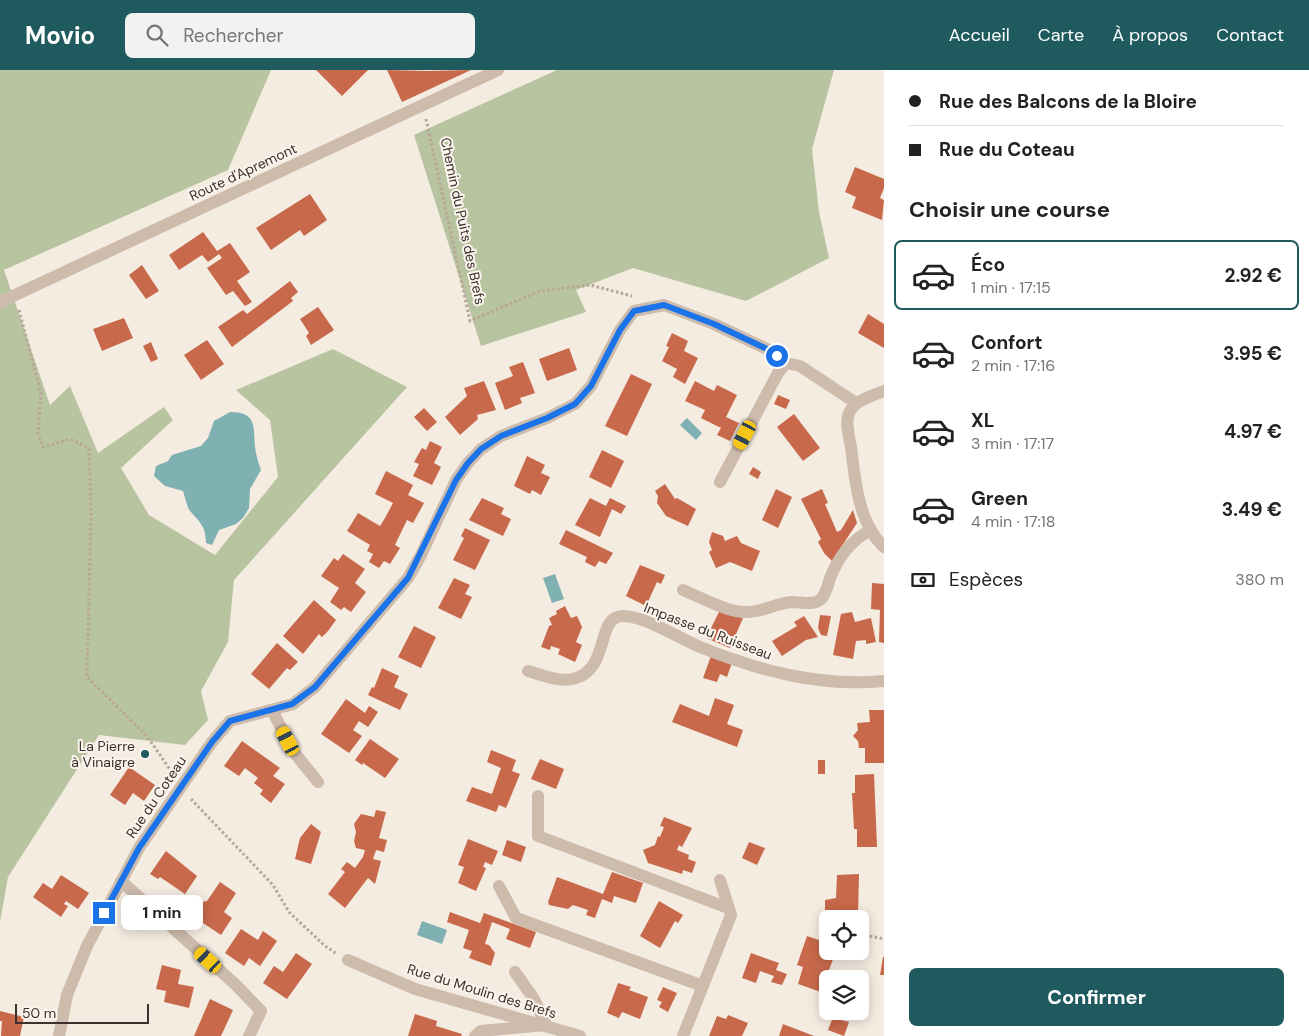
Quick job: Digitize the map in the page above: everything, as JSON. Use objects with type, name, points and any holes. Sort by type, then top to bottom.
[{"type":"street","name":"Route d'Apremont","points":[[0,302],[498,70]]},
{"type":"street","name":"Rue du Coteau","points":[[59,1036],[67,995],[87,946],[139,848],[212,742],[230,721],[292,704],[315,687],[408,578],[456,480],[481,449],[501,436],[547,418],[575,404],[591,386],[620,330],[634,311],[664,305],[714,324],[767,349],[786,363]]},
{"type":"street","points":[[720,482],[778,373],[786,363],[800,366],[856,403]]},
{"type":"street","points":[[884,391],[856,403],[849,413],[847,424],[856,484],[871,530],[884,547]]},
{"type":"street","points":[[682,590],[738,611],[756,611],[780,603],[814,603],[824,595],[835,567],[846,551],[857,537],[871,530]]},
{"type":"street","name":"Impasse du Ruisseau","points":[[528,671],[555,678],[572,679],[591,670],[597,660],[604,632],[610,621],[621,616],[637,618],[699,646],[760,669],[822,681],[884,681]]},
{"type":"street","points":[[272,710],[293,751],[318,782]]},
{"type":"street","points":[[538,796],[538,836],[728,908]]},
{"type":"street","points":[[683,1036],[730,915],[720,880]]},
{"type":"street","points":[[122,881],[237,986],[261,1011],[249,1036]]},
{"type":"street","points":[[499,886],[516,918],[703,986]]},
{"type":"street","name":"Rue du Moulin des Brefs","points":[[348,960],[415,989],[580,1036]]},
{"type":"street","points":[[475,1036],[481,1031],[546,1025],[534,999],[515,972]]},
{"type":"path","name":"Chemin du Puits des Brefs","points":[[423,105],[470,320],[540,291],[590,285],[636,298]]},
{"type":"path","points":[[15,296],[41,392],[38,433],[43,447],[70,439],[89,448],[91,514],[87,677],[147,736],[182,788],[202,813],[273,885],[289,912],[325,946],[348,960]]},
{"type":"path","points":[[869,936],[884,939]]},
{"type":"green space","points":[[0,70],[271,70],[228,170],[4,270],[50,405],[70,386],[98,453],[164,407],[173,420],[121,468],[149,515],[215,555],[278,477],[270,420],[236,390],[333,349],[407,387],[234,580],[228,642],[201,691],[208,720],[185,745],[99,735],[8,877],[0,922]]},
{"type":"green space","points":[[557,70],[834,70],[812,149],[819,212],[829,258],[746,301],[633,268],[576,290],[586,312],[481,346],[414,135]]},
{"type":"water","points":[[230,412],[239,413],[250,418],[254,428],[256,453],[261,470],[250,489],[249,508],[243,518],[236,524],[219,530],[212,545],[206,543],[204,529],[189,509],[183,491],[165,486],[154,476],[156,466],[168,461],[172,455],[201,446],[208,438],[214,421]]},
{"type":"water","points":[[687,418],[702,433],[696,440],[680,425]]},
{"type":"water","points":[[555,574],[564,599],[552,603],[543,578]]},
{"type":"water","points":[[422,921],[447,930],[442,944],[417,935]]},
{"type":"building","points":[[316,70],[368,70],[342,96]]},
{"type":"building","points":[[387,70],[427,71],[471,70],[402,102]]},
{"type":"building","points":[[855,167],[884,179],[884,188],[880,198],[884,200],[882,220],[852,208],[856,197],[845,192]]},
{"type":"building","points":[[310,194],[327,220],[304,236],[300,230],[271,250],[256,228]]},
{"type":"building","points":[[203,232],[217,251],[230,243],[250,272],[237,281],[252,302],[245,306],[233,291],[226,295],[207,268],[222,258],[219,254],[208,262],[202,255],[179,270],[169,255]]},
{"type":"building","points":[[142,265],[159,291],[146,299],[129,275]]},
{"type":"building","points":[[290,281],[298,292],[291,298],[293,301],[232,347],[218,327],[243,310],[247,314]]},
{"type":"building","points":[[318,307],[334,330],[311,345],[306,336],[309,333],[300,319]]},
{"type":"building","points":[[868,314],[884,324],[884,348],[858,333]]},
{"type":"building","points":[[124,318],[133,338],[102,351],[93,329]]},
{"type":"building","points":[[672,333],[688,341],[684,351],[698,358],[685,384],[673,377],[677,369],[662,361],[669,347],[666,346]]},
{"type":"building","points":[[207,340],[224,364],[201,380],[184,355]]},
{"type":"building","points":[[151,342],[158,359],[151,362],[143,346]]},
{"type":"building","points":[[569,348],[577,370],[547,381],[539,359]]},
{"type":"building","points":[[523,362],[535,393],[520,398],[522,403],[505,410],[495,383],[513,376],[509,367]]},
{"type":"building","points":[[631,374],[652,384],[627,436],[605,426]]},
{"type":"building","points":[[484,381],[496,410],[477,415],[478,419],[460,435],[445,417],[467,396],[464,388]]},
{"type":"building","points":[[695,381],[714,391],[717,385],[737,395],[726,417],[739,423],[730,441],[717,435],[721,428],[701,418],[705,410],[685,401]]},
{"type":"building","points":[[778,395],[790,400],[786,409],[774,404]]},
{"type":"building","points":[[424,408],[437,422],[427,431],[414,417]]},
{"type":"building","points":[[794,414],[820,448],[803,461],[777,427]]},
{"type":"building","points":[[430,441],[442,447],[434,463],[441,467],[432,485],[413,476],[419,464],[414,462],[422,448],[426,450]]},
{"type":"building","points":[[602,450],[624,461],[611,488],[589,477]]},
{"type":"building","points":[[527,456],[545,465],[541,473],[550,477],[541,495],[532,490],[530,494],[514,486]]},
{"type":"building","points":[[753,467],[761,472],[758,479],[749,474]]},
{"type":"building","points":[[386,471],[413,485],[408,495],[424,503],[413,523],[407,520],[395,545],[400,548],[390,564],[384,561],[379,568],[369,562],[373,554],[367,551],[370,545],[347,531],[358,513],[380,526],[393,503],[375,494]]},
{"type":"building","points":[[665,484],[675,499],[677,498],[696,509],[688,526],[666,516],[657,503],[658,496],[655,491]]},
{"type":"building","points":[[776,489],[792,497],[778,528],[762,520]]},
{"type":"building","points":[[822,489],[828,503],[825,504],[837,532],[841,530],[853,510],[857,523],[832,561],[824,553],[818,542],[821,539],[801,499]]},
{"type":"building","points":[[482,498],[504,508],[501,514],[511,519],[503,536],[469,520]]},
{"type":"building","points":[[590,498],[606,506],[610,498],[626,506],[621,514],[612,509],[600,537],[575,525]]},
{"type":"building","points":[[465,528],[490,540],[475,570],[453,560],[464,538],[461,536]]},
{"type":"building","points":[[566,530],[613,553],[606,564],[599,561],[595,567],[585,562],[587,557],[559,544]]},
{"type":"building","points":[[712,532],[723,536],[725,541],[737,536],[741,543],[760,551],[752,571],[730,562],[716,568],[709,552],[712,550],[709,542]]},
{"type":"building","points":[[343,554],[365,569],[355,583],[366,592],[351,612],[344,607],[341,610],[330,602],[339,588],[321,576],[334,558],[338,561]]},
{"type":"building","points":[[640,565],[665,575],[661,584],[657,582],[646,606],[626,596]]},
{"type":"building","points":[[454,578],[470,585],[465,594],[472,597],[461,619],[438,608]]},
{"type":"building","points":[[872,583],[884,584],[884,643],[879,642],[880,610],[871,609]]},
{"type":"building","points":[[314,600],[336,620],[322,637],[319,634],[303,654],[283,636]]},
{"type":"building","points":[[565,606],[571,618],[577,616],[582,627],[576,642],[582,645],[575,662],[558,654],[560,649],[551,646],[550,650],[541,647],[549,626],[552,625],[549,618],[557,614],[556,611]]},
{"type":"building","points":[[721,608],[743,618],[730,648],[706,638]]},
{"type":"building","points":[[852,612],[855,622],[871,618],[876,642],[866,644],[866,640],[856,641],[853,659],[833,655],[841,614]]},
{"type":"building","points":[[820,615],[831,616],[827,636],[821,635],[818,628]]},
{"type":"building","points":[[804,616],[818,637],[806,640],[782,656],[772,641],[797,626],[794,622]]},
{"type":"building","points":[[414,626],[436,637],[421,668],[398,657]]},
{"type":"building","points":[[277,643],[298,662],[290,670],[287,668],[269,689],[251,674]]},
{"type":"building","points":[[712,653],[733,660],[727,677],[720,674],[717,682],[703,678]]},
{"type":"building","points":[[382,668],[399,676],[394,687],[408,694],[400,710],[368,695],[372,687],[374,688]]},
{"type":"building","points":[[715,698],[734,705],[727,724],[743,730],[737,747],[672,722],[680,704],[709,716]]},
{"type":"building","points":[[346,699],[365,713],[369,706],[378,712],[368,727],[359,721],[353,730],[362,736],[349,753],[321,734]]},
{"type":"building","points":[[869,710],[884,710],[884,763],[865,763],[865,748],[859,748],[858,741],[853,736],[858,730],[857,723],[870,722]]},
{"type":"building","points":[[370,739],[399,759],[385,778],[363,763],[362,765],[355,760]]},
{"type":"building","points":[[242,741],[280,768],[273,776],[285,784],[271,803],[260,794],[263,790],[254,783],[258,778],[245,768],[239,776],[224,766]]},
{"type":"building","points":[[491,750],[516,760],[512,771],[520,774],[506,808],[499,805],[496,812],[466,801],[472,787],[492,794],[501,768],[487,762]]},
{"type":"building","points":[[540,759],[564,769],[556,789],[531,779]]},
{"type":"building","points":[[818,760],[825,760],[825,774],[818,774]]},
{"type":"building","points":[[129,767],[155,785],[144,801],[133,793],[125,805],[110,795]]},
{"type":"building","points":[[874,774],[877,847],[857,847],[857,829],[854,829],[852,793],[855,793],[855,775]]},
{"type":"building","points":[[376,810],[386,812],[379,838],[387,840],[384,852],[376,850],[373,859],[381,861],[375,884],[368,878],[345,908],[328,894],[345,872],[341,869],[347,862],[355,868],[363,857],[365,850],[356,848],[354,841],[356,832],[354,824],[361,814],[374,817]]},
{"type":"building","points":[[664,817],[692,828],[682,847],[679,845],[677,850],[689,855],[688,859],[696,862],[692,873],[683,870],[682,874],[648,863],[643,850],[655,845],[664,827],[660,826]]},
{"type":"building","points":[[311,824],[321,832],[311,864],[295,859],[300,838]]},
{"type":"building","points":[[468,839],[498,851],[492,865],[485,862],[483,867],[486,868],[476,891],[458,883],[464,867],[458,865]]},
{"type":"building","points":[[507,840],[526,847],[521,862],[502,855]]},
{"type":"building","points":[[749,842],[765,848],[757,865],[742,858]]},
{"type":"building","points":[[166,851],[197,876],[185,894],[160,877],[158,879],[150,874]]},
{"type":"building","points":[[612,872],[643,883],[636,903],[614,896],[612,903],[602,899],[595,918],[586,915],[588,910],[573,905],[568,909],[549,905],[548,902],[557,877],[603,894]]},
{"type":"building","points":[[859,874],[858,910],[825,910],[825,900],[836,898],[837,875]]},
{"type":"building","points":[[61,875],[89,893],[78,909],[66,901],[64,904],[68,906],[61,917],[33,897],[43,883],[52,889]]},
{"type":"building","points":[[220,882],[236,893],[224,912],[232,918],[221,935],[203,923],[197,924],[193,904],[207,901]]},
{"type":"building","points":[[659,901],[683,915],[678,923],[675,921],[660,948],[640,936]]},
{"type":"building","points":[[450,912],[480,923],[484,913],[536,932],[530,948],[506,939],[510,929],[492,922],[485,944],[489,945],[495,953],[491,966],[469,958],[472,951],[463,948],[469,930],[447,922]]},
{"type":"building","points":[[241,929],[258,940],[263,931],[277,941],[260,966],[249,958],[244,966],[225,953]]},
{"type":"building","points":[[807,936],[819,940],[819,960],[833,960],[829,970],[819,970],[819,991],[798,984],[803,967],[797,965]]},
{"type":"building","points":[[296,953],[312,964],[287,999],[263,983],[274,966],[283,972]]},
{"type":"building","points":[[751,953],[779,963],[776,970],[787,974],[782,985],[771,982],[774,976],[760,971],[756,983],[742,978]]},
{"type":"building","points":[[883,957],[884,975],[880,975]]},
{"type":"building","points":[[162,965],[181,970],[178,984],[194,987],[189,1008],[164,1002],[166,991],[156,989]]},
{"type":"building","points":[[618,983],[631,987],[629,990],[648,997],[640,1019],[622,1012],[619,1018],[607,1013]]},
{"type":"building","points":[[663,987],[677,993],[668,1012],[659,1007],[662,1002],[657,1000]]},
{"type":"building","points":[[210,999],[233,1010],[221,1036],[194,1036]]},
{"type":"building","points":[[0,1011],[24,1017],[20,1036],[1,1036],[2,1021],[0,1021]]},
{"type":"building","points":[[415,1014],[437,1021],[436,1026],[462,1034],[461,1036],[408,1036]]},
{"type":"building","points":[[728,1015],[748,1023],[742,1036],[709,1036],[717,1016],[726,1019]]},
{"type":"building","points":[[832,1020],[849,1022],[844,1036],[828,1030]]},
{"type":"building","points":[[783,1024],[814,1036],[779,1036]]},
{"type":"place","name":"La Pierre à Vinaigre","points":[[145,754]]},
{"type":"route","points":[[104,913],[139,848],[212,742],[230,721],[292,704],[315,687],[408,578],[421,555],[456,480],[468,463],[481,449],[501,436],[547,418],[575,404],[591,386],[620,330],[634,311],[664,305],[714,324],[767,349],[777,356]]}]
